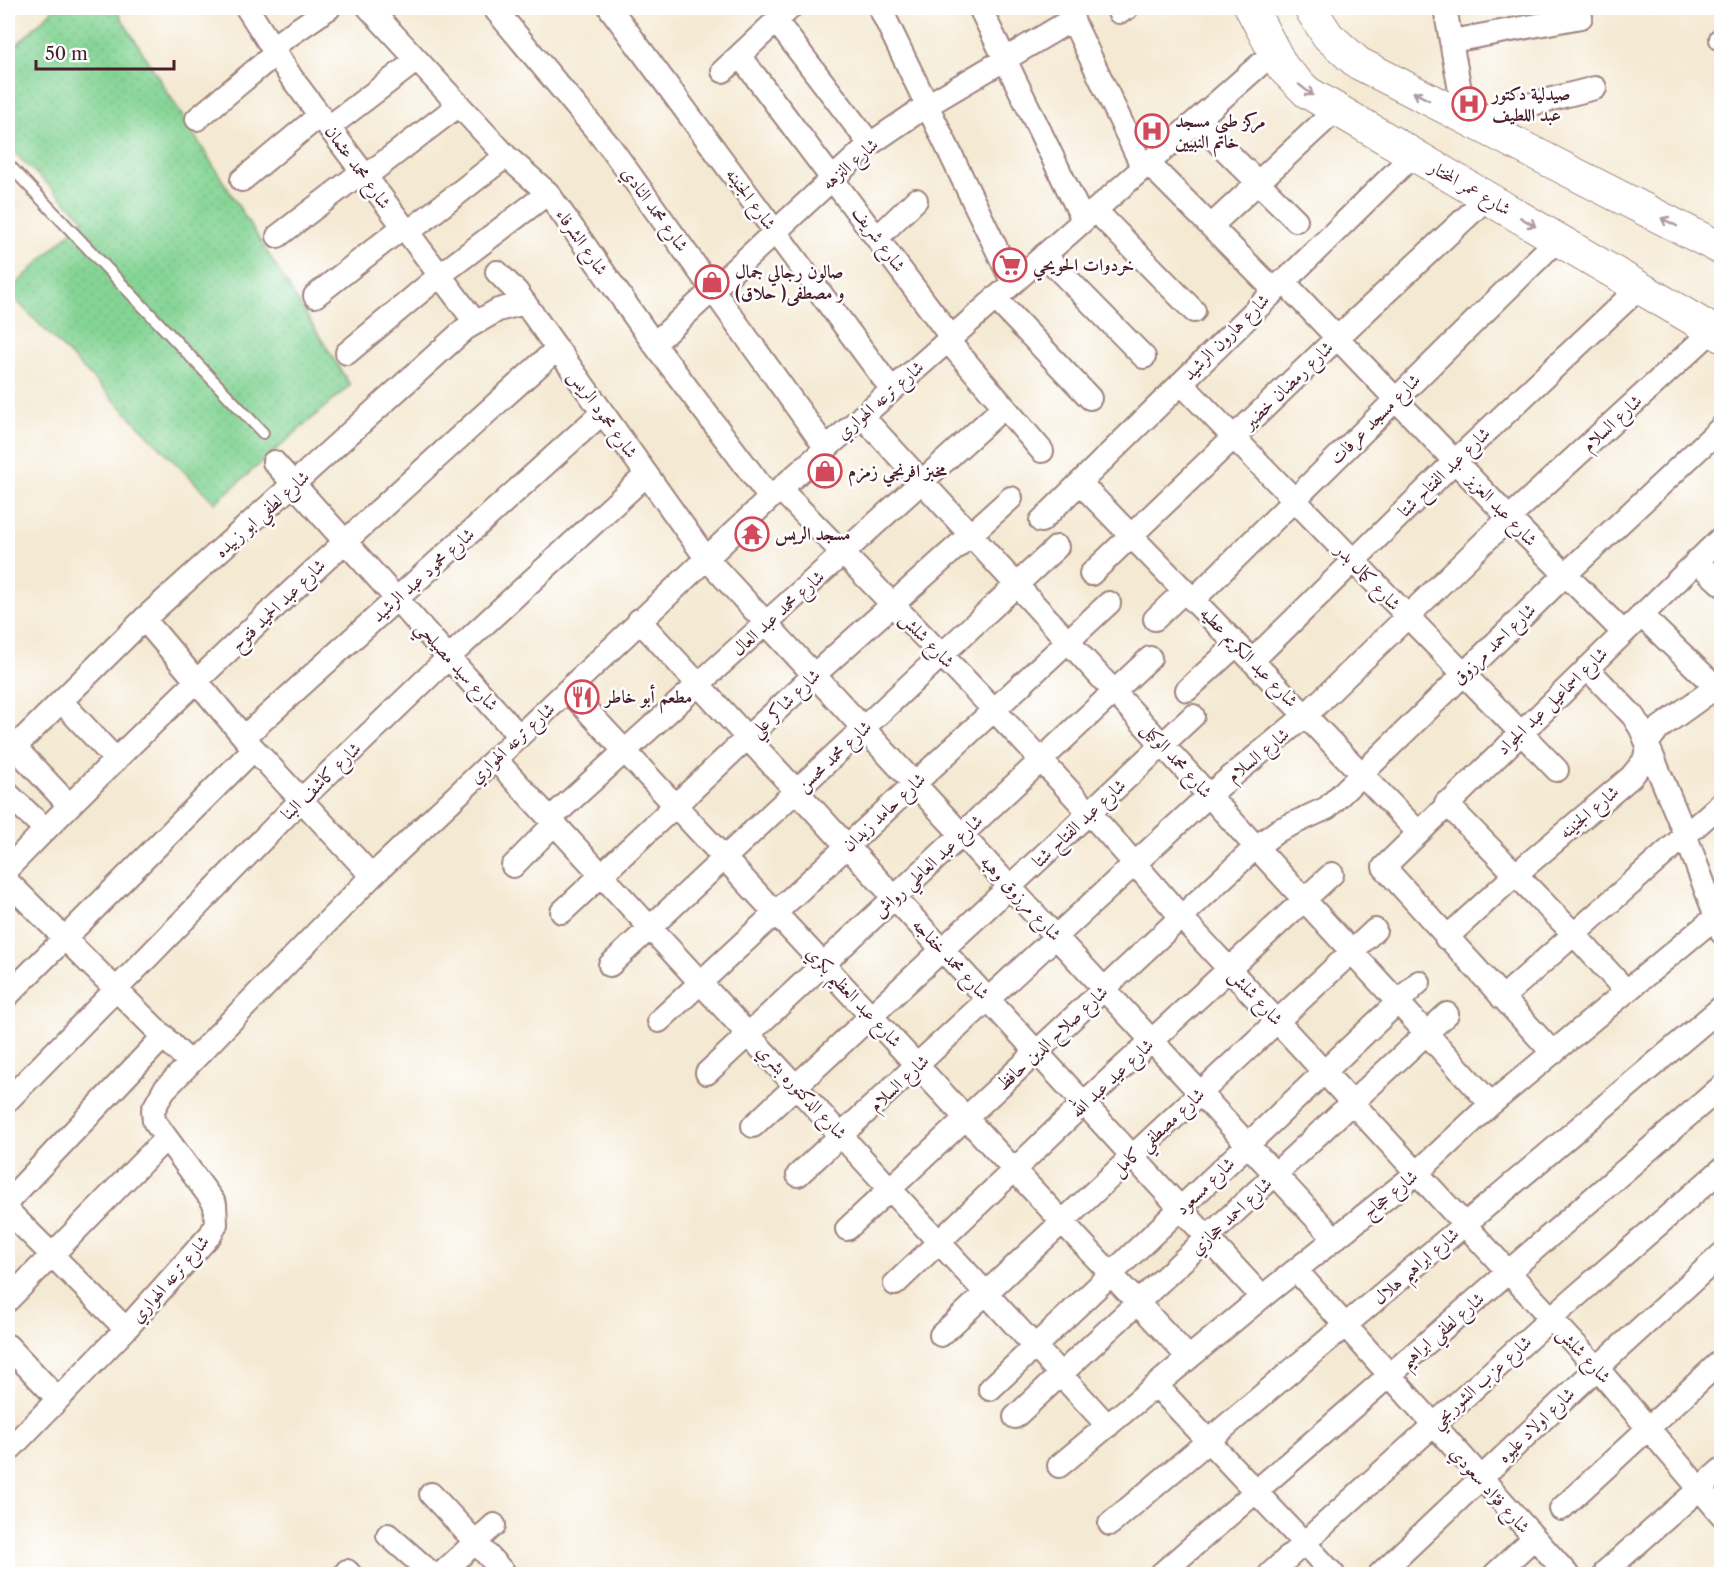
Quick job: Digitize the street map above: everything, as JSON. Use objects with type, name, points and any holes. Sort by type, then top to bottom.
[{"type":"main road","name":"شارع عمر المختار","points":[[1251,8],[1274,52],[1294,81],[1336,110],[1719,332]]},
{"type":"main road","points":[[1310,8],[1328,36],[1358,63],[1722,249]]},
{"type":"street","name":"شارع محمد عثمان","points":[[247,8],[325,121],[475,322]]},
{"type":"street","points":[[197,119],[274,50],[329,8]]},
{"type":"street","name":"شارع الشرفاء","points":[[369,8],[506,156],[548,193],[654,344],[775,493]]},
{"type":"street","name":"شارع محمد النادي","points":[[494,8],[610,148],[714,289],[826,448]]},
{"type":"street","name":"شارع الجنينه","points":[[610,8],[892,390]]},
{"type":"street","points":[[879,8],[1013,283]]},
{"type":"street","points":[[980,8],[1089,215],[1194,311]]},
{"type":"street","points":[[1446,8],[1467,119],[1595,88]]},
{"type":"street","name":"شارع النزهه","points":[[654,344],[870,144],[926,106],[1005,58],[1070,13]]},
{"type":"street","name":"شارع عبد العزيز","points":[[1070,13],[1145,166],[1337,338],[1509,518],[1623,632]]},
{"type":"street","points":[[723,71],[783,14],[870,144]]},
{"type":"street","points":[[1452,41],[1581,17]]},
{"type":"street","name":"شارع ترعه الهواري","points":[[9,1446],[126,1329],[211,1234],[216,1224],[215,1204],[154,1122],[153,1110],[164,1090],[372,876],[639,620],[775,493],[1274,52]]},
{"type":"street","name":"شارع شريف","points":[[740,56],[878,238],[949,339],[1042,451]]},
{"type":"street","points":[[242,180],[417,60]]},
{"type":"street","points":[[278,236],[459,105]]},
{"type":"street","points":[[1211,226],[1336,110]]},
{"type":"street","points":[[1196,121],[1296,220]]},
{"type":"street","name":"شارع هارون الرشيد","points":[[1041,521],[1278,285],[1413,155]]},
{"type":"street","points":[[315,296],[506,156]]},
{"type":"street","points":[[347,353],[439,276],[548,193]]},
{"type":"street","name":"شارع رمضان خضير","points":[[1091,574],[1487,198]]},
{"type":"street","points":[[878,238],[916,200]]},
{"type":"street","name":"شارع مسجد عرفات","points":[[1155,619],[1188,595],[1293,500],[1558,239]]},
{"type":"street","points":[[1044,255],[1144,357]]},
{"type":"street","name":"شارع محمود الريس","points":[[497,272],[508,281],[525,303],[556,350],[706,558]]},
{"type":"street","name":"شارع عبد الفتاح شتا","points":[[1252,661],[1455,461],[1640,287]]},
{"type":"street","points":[[995,298],[1090,398]]},
{"type":"street","name":"شارع لطفي ابو زبيده","points":[[11,744],[61,701],[144,619],[475,322],[498,310],[525,303]]},
{"type":"street","name":"شارع السلام","points":[[798,1175],[842,1137],[1055,935],[1209,795],[1305,716],[1509,518],[1719,332]]},
{"type":"street","name":"شارع عبد الحميد فتوح","points":[[8,868],[69,805],[344,541],[556,350]]},
{"type":"street","name":"شارع كمال بدر","points":[[1181,383],[1557,770]]},
{"type":"street","name":"شارع محمد عبد العال","points":[[513,866],[552,821],[625,751],[1004,407]]},
{"type":"street","name":"شارع محمود عبد الرشيد","points":[[8,995],[249,743],[396,598],[602,413]]},
{"type":"street","name":"شارع محمد الوكيل","points":[[862,416],[1491,1104]]},
{"type":"street","name":"شارع احمد مرزوق","points":[[1256,847],[1279,830],[1327,808],[1566,574],[1722,427]]},
{"type":"street","name":"شارع سيد مصيلحي","points":[[274,462],[519,736]]},
{"type":"street","name":"شارع كاشف البنا","points":[[8,1100],[302,799],[449,657],[646,475]]},
{"type":"street","name":"شارع عبد الكريم عطيه","points":[[1080,483],[1418,832]]},
{"type":"street","name":"شارع شلش","points":[[775,493],[843,554],[942,655],[1135,862],[1181,917],[1550,1320],[1597,1368],[1649,1426],[1722,1515]]},
{"type":"street","name":"شارع شاكر علي","points":[[562,912],[677,807],[814,675],[1011,498]]},
{"type":"street","name":"شارع اسماعيل عبد الجواد","points":[[1446,938],[1383,867],[1446,803],[1722,537]]},
{"type":"street","name":"شارع محمد محسن","points":[[610,965],[1058,547]]},
{"type":"street","name":"شارع مرزوق وهبه","points":[[706,558],[1335,1239]]},
{"type":"street","points":[[1696,561],[1722,585]]},
{"type":"street","name":"شارع حامد زيدان","points":[[659,1021],[1109,603]]},
{"type":"street","points":[[1641,615],[1719,686]]},
{"type":"street","points":[[144,619],[249,743],[372,876]]},
{"type":"street","name":"شارع محمد خفاجه","points":[[639,620],[1262,1297]]},
{"type":"street","points":[[1187,690],[1236,645]]},
{"type":"street","name":"شارع عبد العاطي رواش","points":[[706,1073],[1150,657]]},
{"type":"street","points":[[1587,668],[1633,716],[1649,744],[1719,925]]},
{"type":"street","name":"شارع الجنينه","points":[[1446,938],[1516,874],[1631,777],[1644,761],[1649,744],[1658,729],[1719,686]]},
{"type":"street","name":"شارع عبد العظيم بكري","points":[[568,690],[1189,1358]]},
{"type":"street","points":[[61,701],[116,760]]},
{"type":"street","name":"شارع عبد الفتاح شتا","points":[[753,1126],[1193,716]]},
{"type":"street","points":[[11,744],[69,805]]},
{"type":"street","name":"شارع الدكتوره بشري","points":[[495,759],[1108,1426]]},
{"type":"street","points":[[8,794],[45,829]]},
{"type":"street","points":[[1446,803],[1574,934],[1626,992]]},
{"type":"street","points":[[1502,998],[1722,803]]},
{"type":"street","name":"شارع صلاح الدين حافظ","points":[[847,1229],[1256,847]]},
{"type":"street","name":"شارع عيد عبد الله","points":[[895,1284],[1084,1103],[1332,874]]},
{"type":"street","points":[[8,882],[190,1063]]},
{"type":"street","name":"شارع حجاج","points":[[1059,1466],[1262,1297],[1417,1173],[1491,1104],[1626,992],[1719,925]]},
{"type":"street","name":"شارع مصطفي كامل","points":[[941,1335],[1375,930]]},
{"type":"street","points":[[1446,938],[1553,1053]]},
{"type":"street","name":"شارع مسعود","points":[[990,1389],[1419,982]]},
{"type":"street","name":"شارع ابراهيم هلال","points":[[1110,1524],[1722,1007]]},
{"type":"street","name":"شارع احمد حجازي","points":[[1015,1417],[1446,1014]]},
{"type":"street","points":[[8,1201],[164,1036]]},
{"type":"street","name":"شارع لطفي ابراهيم","points":[[1161,1575],[1722,1086]]},
{"type":"street","points":[[8,1300],[166,1138]]},
{"type":"street","name":"شارع عزب الشوربجي","points":[[1270,1575],[1550,1320],[1722,1169]]},
{"type":"street","points":[[8,1211],[126,1329]]},
{"type":"street","name":"شارع اولاد عليوه","points":[[1380,1575],[1597,1368],[1722,1254]]},
{"type":"street","name":"شارع فؤاد سعودي","points":[[1296,1270],[1567,1575]]},
{"type":"street","points":[[8,1346],[58,1398]]},
{"type":"street","points":[[1561,1509],[1722,1360]]},
{"type":"street","points":[[1156,1385],[1334,1575]]},
{"type":"street","points":[[1606,1571],[1722,1469]]},
{"type":"street","points":[[431,1494],[505,1575]]},
{"type":"street","points":[[441,1575],[494,1525]]},
{"type":"street","points":[[388,1534],[432,1575]]},
{"type":"street","points":[[1495,1575],[1534,1538]]},
{"type":"lane","points":[[8,164],[263,433]]},
{"type":"green space","points":[[55,8],[115,8],[350,385],[215,503],[8,292],[84,219],[8,147],[8,53]]},
{"type":"place","name":"صيدلية دكتور عبد اللطيف","points":[[1469,104]]},
{"type":"place","name":"مركز طبي مسجد خاتم النبيين","points":[[1152,131]]},
{"type":"place","name":"خردوات الحويحي","points":[[1010,265]]},
{"type":"place","name":"صالون رجالي جمال و مصطفى( حلاق)","points":[[712,282]]},
{"type":"place","name":"مخبز افرنجي زمزم","points":[[825,471]]},
{"type":"place","name":"مسجد الريس","points":[[752,534]]},
{"type":"place","name":"مطعم أبو خاطر","points":[[582,697]]}]
